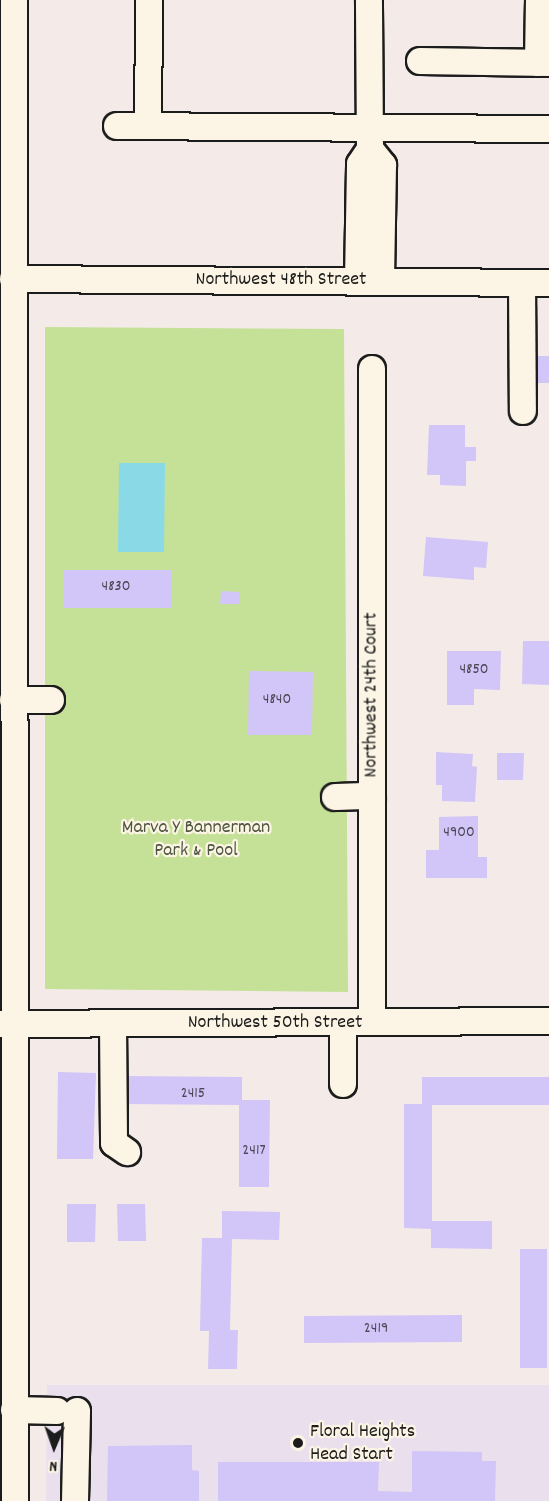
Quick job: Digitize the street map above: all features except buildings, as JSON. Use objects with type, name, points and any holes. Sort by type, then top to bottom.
[{"type":"street","points":[[14,0],[7,60],[7,128],[13,279],[7,311],[6,574],[13,700],[7,1024],[7,1380],[14,1410],[15,1501]]},
{"type":"street","points":[[148,126],[149,0]]},
{"type":"street","points":[[369,0],[370,138],[360,164],[370,281]]},
{"type":"street","points":[[420,62],[544,63],[539,0]]},
{"type":"street","points":[[117,126],[370,138],[549,129]]},
{"type":"street","name":"Northwest 48th Street","points":[[13,279],[549,283]]},
{"type":"street","points":[[522,283],[523,411]]},
{"type":"street","name":"Northwest 24th Court","points":[[372,369],[372,1022]]},
{"type":"street","points":[[13,700],[51,700]]},
{"type":"street","points":[[335,797],[372,796]]},
{"type":"street","name":"Northwest 50th Street","points":[[7,1024],[549,1021]]},
{"type":"street","points":[[343,1023],[343,1084]]},
{"type":"street","points":[[113,1024],[114,1143],[127,1152]]},
{"type":"street","points":[[14,1410],[67,1411],[75,1501]]},
{"type":"shaded area","name":"Floral Heights Head Start","points":[[47,1385],[549,1385],[549,1501],[46,1501]]},
{"type":"green space","name":"Marva Y Bannerman Park & Pool","points":[[45,327],[344,329],[348,992],[45,989]]},
{"type":"water","points":[[119,463],[165,463],[164,552],[118,552]]},
{"type":"place","name":"Floral Heights Head Start","points":[[298,1443]]}]
